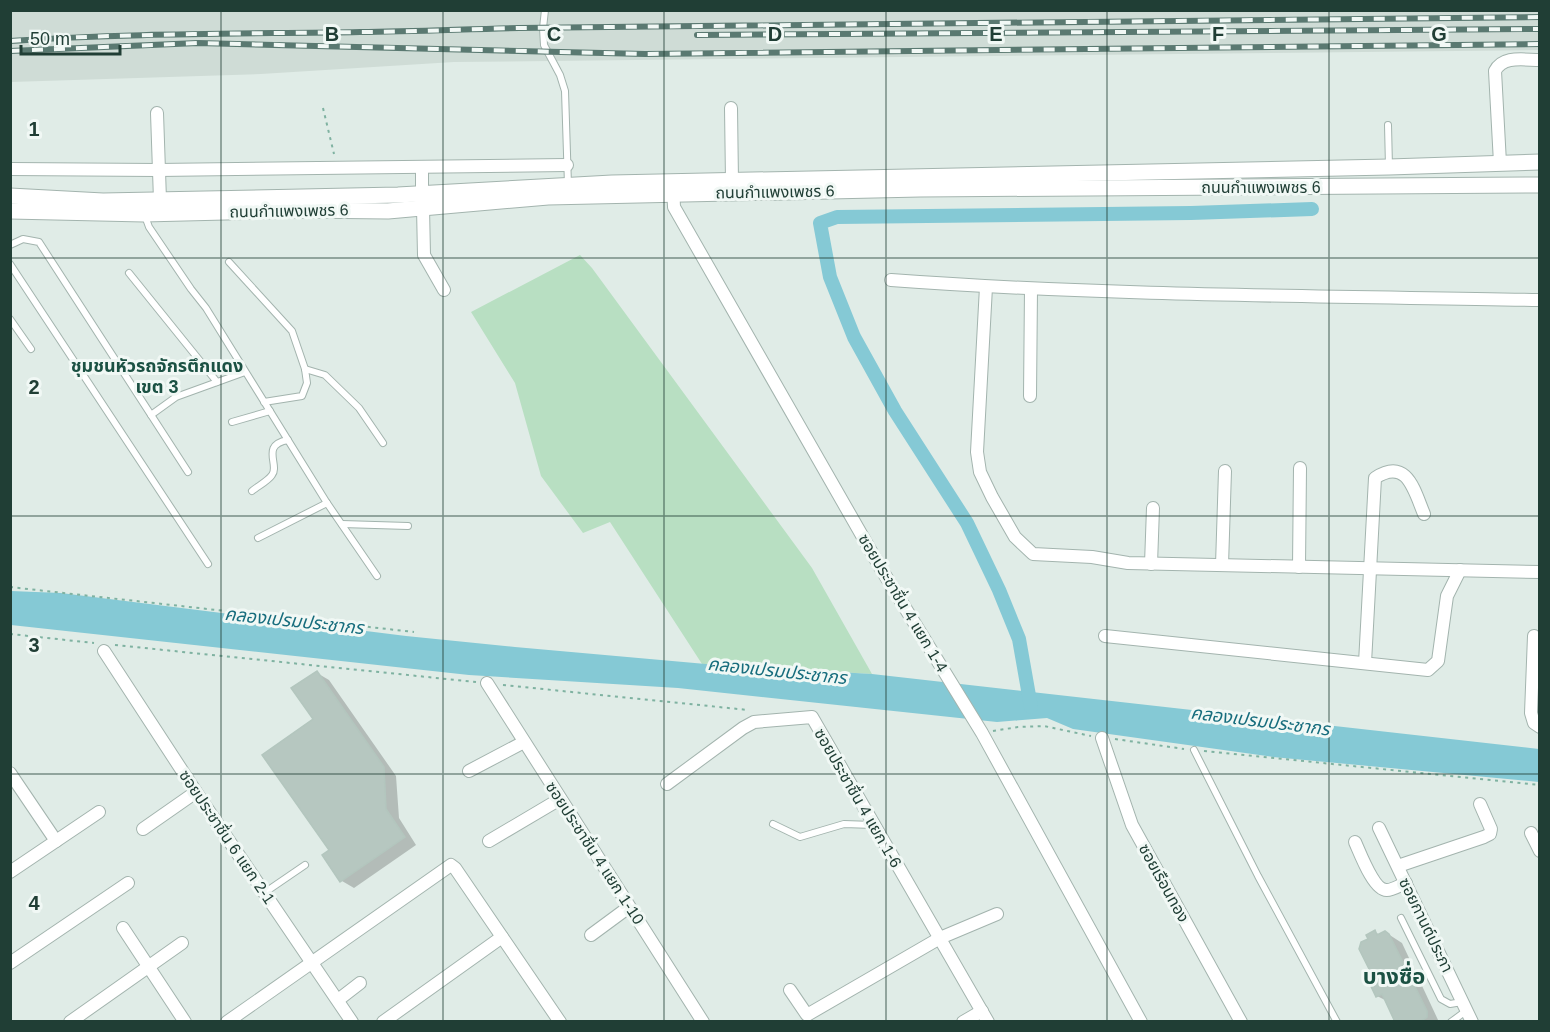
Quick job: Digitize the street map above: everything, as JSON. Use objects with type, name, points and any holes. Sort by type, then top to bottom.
[{"type":"street","points":[[1500,163],[1495,71],[1505,60],[1539,60]]},
{"type":"street","points":[[731,108],[732,181]]},
{"type":"street","points":[[157,113],[160,200]]},
{"type":"street","name":"ถนนกำแพงเพชร 6","points":[[10,196],[103,201],[422,200],[548,197],[673,188],[732,181],[1539,162]]},
{"type":"street","points":[[10,169],[338,169],[567,165]]},
{"type":"street","points":[[422,168],[424,255],[444,290]]},
{"type":"street","name":"ถนนกำแพงเพชร 6","points":[[10,211],[144,214],[302,210],[388,211],[422,200],[568,186],[920,189],[1539,185]]},
{"type":"street","name":"ซอยประชาชื่น 4 แยก 1-4","points":[[673,188],[674,207],[880,567],[982,733],[1141,1022]]},
{"type":"street","points":[[891,280],[986,287],[1176,294],[1539,300]]},
{"type":"street","points":[[986,287],[977,452],[980,472],[1015,537],[1033,554],[1092,557],[1151,564],[1539,572]]},
{"type":"street","points":[[1030,396],[1031,289]]},
{"type":"street","points":[[1299,567],[1300,468]]},
{"type":"street","points":[[1222,565],[1225,471]]},
{"type":"street","points":[[1365,663],[1375,478],[1384,472],[1398,471],[1407,478],[1425,514]]},
{"type":"street","points":[[1151,564],[1154,508]]},
{"type":"street","points":[[1106,636],[1428,670],[1438,661],[1447,597],[1460,570]]},
{"type":"street","points":[[1534,636],[1532,713],[1534,723],[1539,727]]},
{"type":"street","name":"ซอยประชาชื่น 6 แยก 2-1","points":[[104,646],[196,792],[352,1022]]},
{"type":"street","name":"ซอยประชาชื่น 4 แยก 1-10","points":[[487,683],[704,1022]]},
{"type":"street","name":"ซอยประชาชื่น 4 แยก 1-6","points":[[667,784],[754,722],[812,717],[985,1016]]},
{"type":"street","name":"ซอยเรือนทอง","points":[[1102,738],[1132,825],[1241,1022]]},
{"type":"street","points":[[469,771],[524,742]]},
{"type":"street","points":[[10,773],[56,841]]},
{"type":"street","points":[[143,829],[196,792]]},
{"type":"street","points":[[489,841],[560,799]]},
{"type":"street","points":[[1398,866],[1490,834],[1491,830],[1480,804]]},
{"type":"street","points":[[10,872],[99,812]]},
{"type":"street","name":"ซอยกานต์ประภา","points":[[1379,828],[1467,1011]]},
{"type":"street","points":[[1532,834],[1539,851]]},
{"type":"street","points":[[1355,842],[1375,882],[1381,889],[1388,890],[1406,883]]},
{"type":"street","points":[[227,1022],[451,865],[502,936],[555,1020]]},
{"type":"street","points":[[10,963],[128,883]]},
{"type":"street","points":[[591,935],[629,908]]},
{"type":"street","points":[[790,990],[807,1015],[940,938],[997,914]]},
{"type":"street","points":[[123,928],[185,1022]]},
{"type":"street","points":[[383,1022],[502,936]]},
{"type":"street","points":[[69,1022],[182,943]]},
{"type":"street","points":[[338,1000],[360,983]]},
{"type":"street","points":[[963,1022],[985,1016]]},
{"type":"lane","points":[[545,10],[544,45],[560,75],[565,91],[568,186]]},
{"type":"lane","points":[[1388,125],[1389,167]]},
{"type":"lane","points":[[144,214],[149,227],[206,308],[327,503],[376,576]]},
{"type":"lane","points":[[10,245],[23,239],[39,242],[188,472]]},
{"type":"lane","points":[[229,262],[292,331],[305,369],[307,383],[302,396],[264,402]]},
{"type":"lane","points":[[10,264],[208,564]]},
{"type":"lane","points":[[129,273],[217,382]]},
{"type":"lane","points":[[10,320],[31,349]]},
{"type":"lane","points":[[305,369],[325,375],[359,408],[383,443]]},
{"type":"lane","points":[[152,415],[176,397],[245,372]]},
{"type":"lane","points":[[232,422],[270,411]]},
{"type":"lane","points":[[252,491],[273,475],[275,467],[271,457],[274,448],[282,441],[288,440]]},
{"type":"lane","points":[[258,538],[327,503]]},
{"type":"lane","points":[[342,524],[408,526]]},
{"type":"lane","points":[[1194,750],[1336,1022]]},
{"type":"lane","points":[[773,825],[800,837],[844,824],[874,825]]},
{"type":"lane","points":[[264,892],[305,865]]},
{"type":"lane","points":[[1401,918],[1441,999],[1467,1011]]},
{"type":"lane","points":[[1451,1022],[1467,1011]]},
{"type":"path","points":[[323,108],[338,169]]},
{"type":"path","points":[[10,587],[414,632]]},
{"type":"path","points":[[10,633],[104,646],[752,711]]},
{"type":"path","points":[[982,733],[1018,727],[1044,726],[1102,738],[1194,750],[1539,785]]},
{"type":"shaded area","points":[[1539,10],[1540,50],[454,62],[261,74],[11,82],[10,11]]},
{"type":"green space","points":[[580,255],[592,268],[812,568],[872,674],[702,664],[610,522],[583,533],[541,476],[515,383],[471,312]]},
{"type":"water","name":"คลองเปรมประชากร","points":[[11,591],[61,593],[406,636],[515,647],[717,665],[872,674],[1539,749],[1539,782],[1273,757],[1073,729],[1047,718],[997,722],[678,688],[469,675],[11,625]]},
{"type":"building","points":[[317,671],[384,767],[386,809],[405,837],[340,882],[322,855],[329,850],[262,755],[313,719],[291,688]]},
{"type":"building","points":[[1375,930],[1377,935],[1385,931],[1389,934],[1427,1011],[1427,1017],[1420,1022],[1395,1022],[1382,994],[1376,997],[1367,978],[1372,975],[1359,949],[1361,942],[1368,939],[1366,935]]},
{"type":"waterway","points":[[1031,707],[1019,639],[999,590],[967,523],[895,411],[854,337],[830,277],[820,223],[837,217],[1191,213],[1312,209]]},
{"type":"railway","points":[[10,41],[141,35],[519,28],[1540,17]]},
{"type":"railway","points":[[697,35],[1540,29]]},
{"type":"railway","points":[[10,51],[198,43],[645,54],[1540,44]]},
{"type":"district","name":"ชุมชนหัวรถจักรตึกแดง เขต 3","points":[[157,376]]},
{"type":"district","name":"บางซื่อ","points":[[1394,976]]}]
